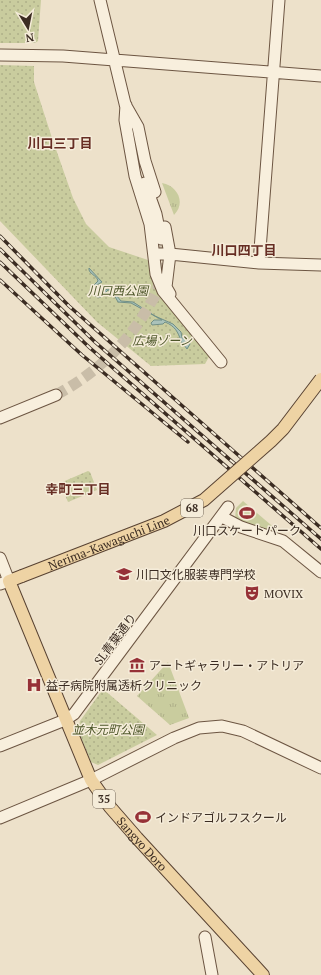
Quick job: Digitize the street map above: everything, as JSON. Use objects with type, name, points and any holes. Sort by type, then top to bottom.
[{"type":"main road","name":"Nerima-Kawaguchi Line","points":[[5,583],[164,521],[198,504],[228,481],[271,441],[292,417],[321,378]]},
{"type":"main road","name":"Sangyo Doro","points":[[5,583],[91,780],[105,801],[137,838],[263,975]]},
{"type":"street","points":[[100,0],[116,60],[139,164],[156,214],[161,239]]},
{"type":"street","points":[[259,263],[279,0]]},
{"type":"street","points":[[0,50],[39,50],[63,56]]},
{"type":"street","points":[[0,55],[63,56],[321,76]]},
{"type":"street","points":[[126,105],[138,127],[145,161],[162,211],[170,254],[166,287],[174,302]]},
{"type":"street","points":[[126,105],[125,120],[134,169],[150,224],[156,274],[163,291],[174,302],[221,362]]},
{"type":"street","points":[[154,254],[170,254],[259,263],[321,265]]},
{"type":"street","points":[[0,418],[56,395]]},
{"type":"street","name":"SL青葉通り","points":[[66,720],[74,714],[228,507]]},
{"type":"street","points":[[222,517],[241,527],[283,541],[321,572]]},
{"type":"street","name":"Sangyo Doro","points":[[0,558],[5,583]]},
{"type":"street","points":[[0,746],[66,720]]},
{"type":"street","points":[[0,818],[91,780],[199,728],[222,726],[243,730],[321,768]]},
{"type":"street","points":[[205,937],[212,975]]},
{"type":"green space","points":[[0,0],[41,0],[38,41],[35,43],[0,43]]},
{"type":"green space","name":"川口西公園","points":[[0,65],[34,66],[34,82],[52,138],[73,198],[86,224],[109,247],[148,260],[156,285],[210,355],[205,364],[151,366],[97,322],[0,221]]},
{"type":"green space","points":[[162,183],[168,185],[176,191],[180,200],[178,210],[174,215]]},
{"type":"green space","points":[[88,471],[90,472],[97,490],[68,502],[60,483]]},
{"type":"green space","name":"川口スケートパーク","points":[[243,501],[277,530],[276,533],[235,519],[236,508]]},
{"type":"green space","points":[[168,662],[189,718],[170,725],[137,696]]},
{"type":"green space","name":"並木元町公園","points":[[103,689],[157,735],[98,765],[91,762],[78,730],[80,721]]},
{"type":"water","points":[[89,268],[102,282],[95,286],[94,290],[97,293],[108,289],[112,290],[121,301],[133,302],[155,316],[173,324],[181,332],[182,338],[186,337],[190,344],[187,349],[181,342],[176,330],[171,325],[165,322],[163,324],[152,325],[151,323],[154,320],[162,320],[131,303],[118,302],[112,291],[108,290],[101,297],[97,297],[92,293],[92,287],[98,281],[90,272]]},
{"type":"tunnel","points":[[56,395],[84,377],[110,356],[132,332],[142,318],[156,295],[159,285],[161,239]]},
{"type":"railway","points":[[0,236],[69,306],[321,528]]},
{"type":"railway","points":[[0,249],[95,342],[321,539]]},
{"type":"railway","points":[[0,262],[90,348],[321,549]]},
{"type":"railway","points":[[0,280],[82,355],[188,442]]},
{"type":"place","name":"川口スケートパーク","points":[[247,513]]},
{"type":"place","name":"川口文化服装専門学校","points":[[124,574]]},
{"type":"place","name":"MOVIX","points":[[252,593]]},
{"type":"place","name":"アートギャラリー・アトリア","points":[[137,665]]},
{"type":"place","name":"益子病院附属透析クリニック","points":[[34,685]]},
{"type":"place","name":"インドアゴルフスクール","points":[[143,817]]},
{"type":"district","name":"川口三丁目","points":[[60,143]]},
{"type":"district","name":"川口四丁目","points":[[244,250]]},
{"type":"district","name":"幸町三丁目","points":[[78,489]]},
{"type":"park label","name":"広場ゾーン","points":[[162,340]]}]
